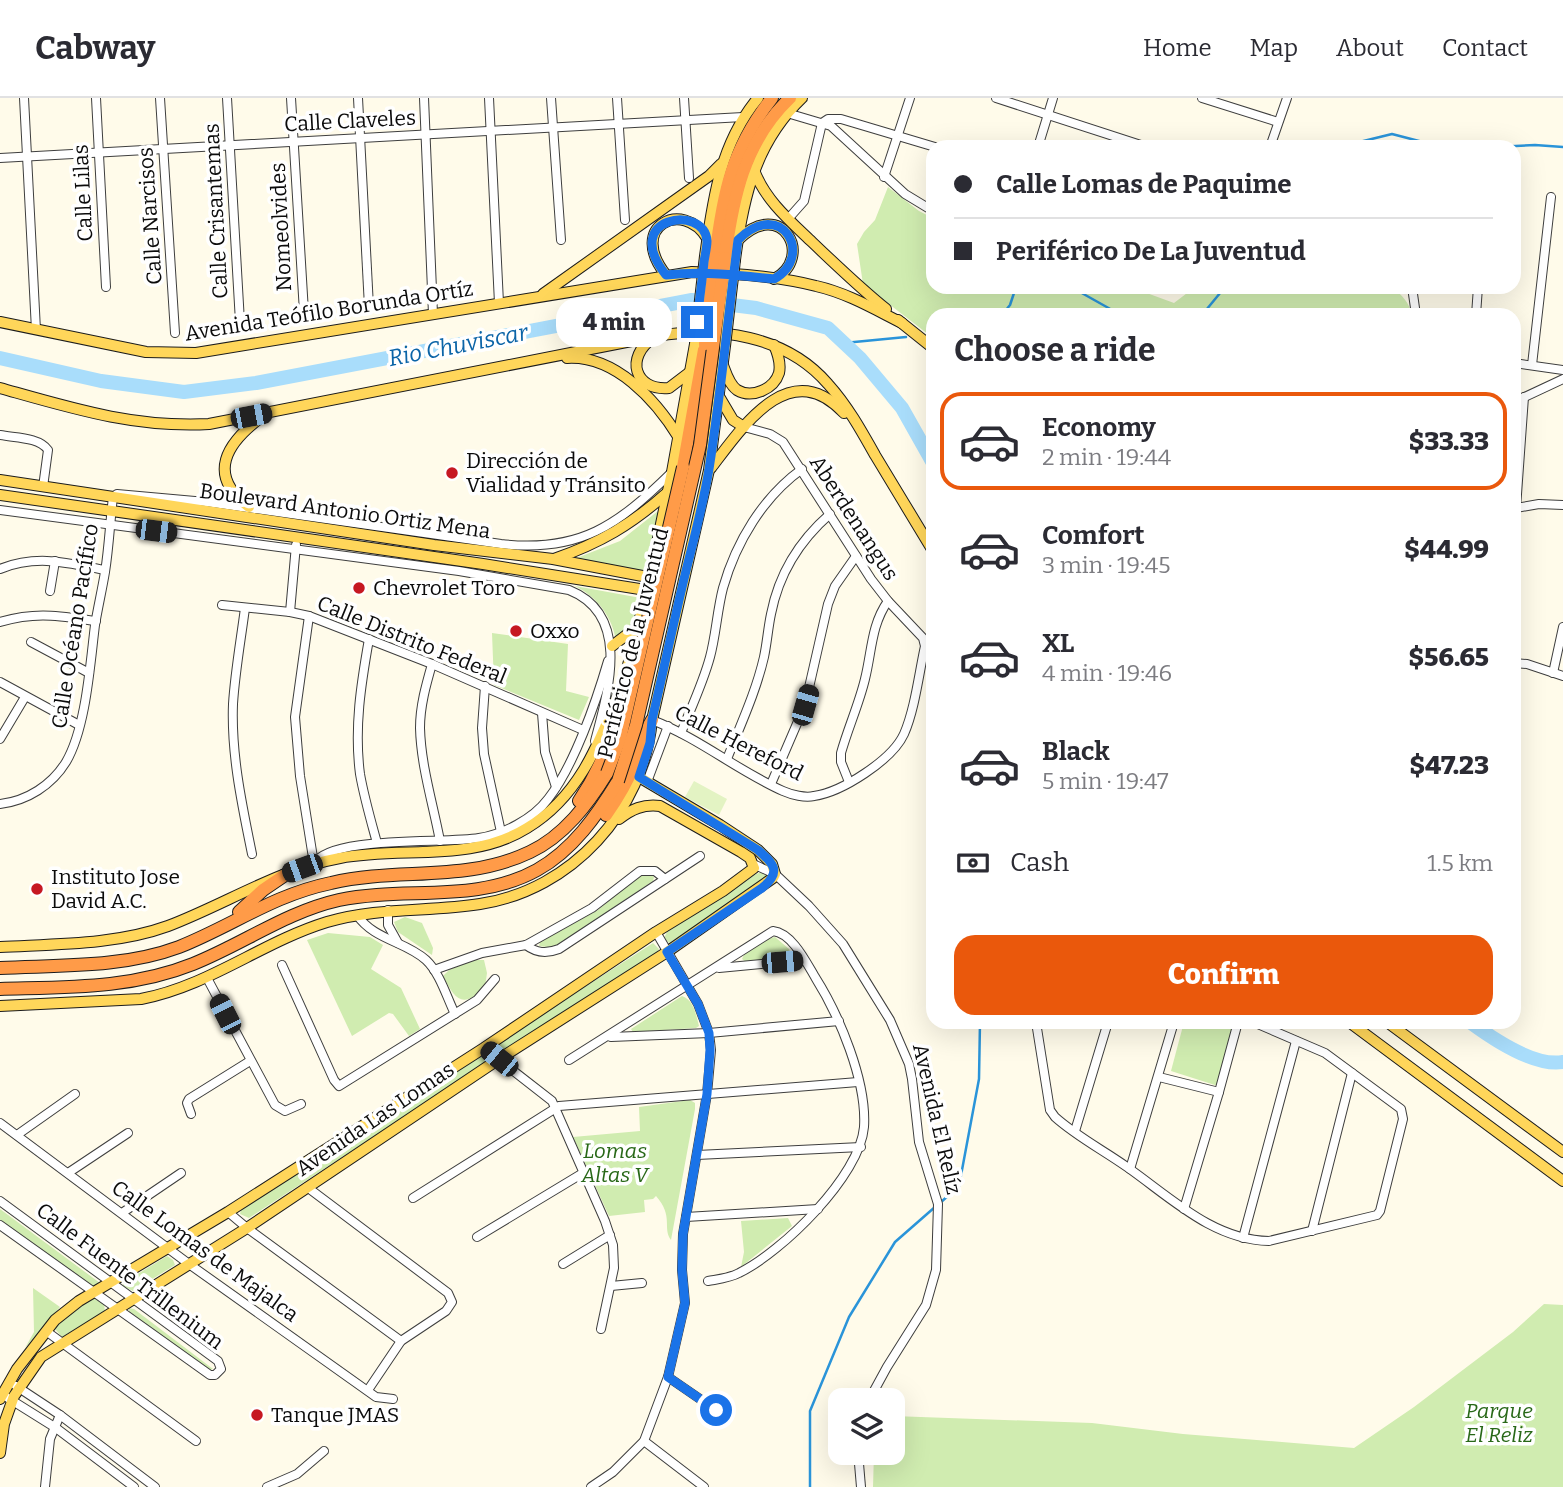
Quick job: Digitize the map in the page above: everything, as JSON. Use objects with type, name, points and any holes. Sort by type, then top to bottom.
[{"type":"highway","points":[[717,253],[720,213],[733,163],[759,114],[772,98]]},
{"type":"highway","points":[[700,344],[717,253],[745,165],[773,118],[790,98]]},
{"type":"highway","points":[[712,207],[717,253]]},
{"type":"highway","name":"Periférico de la Juventud","points":[[0,968],[101,963],[153,955],[181,946],[274,900],[329,883],[381,874],[458,873],[486,868],[533,850],[562,830],[612,777],[636,725],[701,445],[717,253]]},
{"type":"highway","name":"Periférico de la Juventud","points":[[0,989],[118,985],[153,978],[195,963],[280,921],[337,901],[391,893],[464,891],[512,880],[536,870],[560,854],[579,836],[603,805],[612,777],[678,470],[700,344]]},
{"type":"highway","points":[[562,830],[606,753],[620,707],[627,671]]},
{"type":"highway","points":[[579,836],[594,829],[623,790],[652,720]]},
{"type":"highway","points":[[229,922],[263,890],[288,873]]},
{"type":"main road","points":[[712,207],[721,164],[746,114],[758,98]]},
{"type":"main road","points":[[738,240],[744,199],[754,170],[768,142],[802,98]]},
{"type":"main road","points":[[540,296],[709,176],[721,164]]},
{"type":"main road","points":[[754,170],[763,191],[788,219],[851,279],[926,342]]},
{"type":"main road","points":[[0,1006],[141,999],[164,995],[207,978],[274,942],[329,922],[388,910],[482,904],[522,893],[566,869],[586,853],[611,825],[643,780],[652,720],[709,470],[725,346],[717,253],[701,228],[692,222],[680,219],[667,221],[657,228],[652,238],[652,252],[666,275]]},
{"type":"main road","points":[[717,253],[752,227],[762,223],[773,224],[783,230],[790,239],[793,251],[786,270],[774,279]]},
{"type":"main road","name":"Avenida Teófilo Borunda Ortíz","points":[[0,322],[110,346],[173,354],[219,351],[666,275],[722,273],[816,286],[838,293],[902,323]]},
{"type":"main road","points":[[0,388],[104,417],[162,425],[209,424],[657,336],[706,331],[728,333],[774,345],[810,366],[827,382],[851,413],[926,540]]},
{"type":"main road","points":[[657,336],[640,349],[636,361],[638,373],[644,382],[652,387],[669,388],[690,372]]},
{"type":"main road","points":[[0,947],[100,940],[139,934],[167,926],[314,864],[364,855],[462,850],[509,838],[551,811],[575,785],[591,758],[627,671],[668,492],[678,470],[679,438],[690,372],[700,344]]},
{"type":"main road","points":[[722,364],[737,390],[744,393],[759,392],[775,381],[779,372],[779,360],[774,345]]},
{"type":"main road","points":[[529,360],[572,358],[601,362],[622,376],[661,411],[679,438]]},
{"type":"main road","points":[[709,470],[765,405],[778,397],[803,391],[819,392],[830,399],[844,413],[875,456]]},
{"type":"main road","points":[[719,396],[733,420],[744,427]]},
{"type":"main road","points":[[249,507],[230,491],[225,478],[225,463],[239,435],[266,414]]},
{"type":"main road","name":"Boulevard Antonio Ortiz Mena","points":[[0,480],[434,545],[553,559],[683,583]]},
{"type":"main road","points":[[553,559],[618,532],[668,492]]},
{"type":"main road","name":"Boulevard Antonio Ortiz Mena","points":[[0,495],[297,544],[681,596]]},
{"type":"main road","points":[[612,646],[637,627]]},
{"type":"main road","name":"Avenida El Relíz","points":[[643,780],[758,850],[772,864],[775,874]]},
{"type":"main road","points":[[611,825],[638,807],[649,804],[660,806],[741,852],[753,864]]},
{"type":"main road","name":"Avenida Las Lomas","points":[[5,1395],[46,1331],[64,1311],[228,1212],[484,1048],[750,872],[753,864]]},
{"type":"main road","name":"Avenida Las Lomas","points":[[5,1395],[19,1387],[41,1357],[247,1228],[499,1059],[667,952],[762,888],[775,874]]},
{"type":"main road","points":[[1358,1029],[1563,1181]]},
{"type":"main road","points":[[1396,1029],[1563,1152]]},
{"type":"main road","points":[[0,1453],[5,1395]]},
{"type":"street","points":[[24,98],[36,330]]},
{"type":"street","name":"Calle Lilas","points":[[96,98],[106,287]]},
{"type":"street","name":"Calle Narcisos","points":[[160,98],[175,332]]},
{"type":"street","name":"Calle Crisantemas","points":[[227,98],[240,322]]},
{"type":"street","name":"Nomeolvides","points":[[291,98],[304,312]]},
{"type":"street","points":[[358,98],[369,307]]},
{"type":"street","points":[[424,98],[433,314]]},
{"type":"street","points":[[489,98],[499,303]]},
{"type":"street","points":[[551,98],[561,240]]},
{"type":"street","points":[[617,98],[625,220]]},
{"type":"street","points":[[684,98],[689,178]]},
{"type":"street","points":[[746,114],[747,98]]},
{"type":"street","points":[[884,177],[910,98]]},
{"type":"street","points":[[996,98],[1126,140]]},
{"type":"street","points":[[1040,140],[1053,98]]},
{"type":"street","points":[[1202,98],[1278,122]]},
{"type":"street","points":[[1272,140],[1287,98]]},
{"type":"street","points":[[788,113],[822,123],[835,130],[884,177],[926,207]]},
{"type":"street","name":"Calle Claveles","points":[[0,158],[746,114]]},
{"type":"street","points":[[788,219],[804,201],[822,123],[828,119],[841,119],[926,144]]},
{"type":"street","points":[[1532,365],[1551,197]]},
{"type":"street","points":[[1521,364],[1563,370]]},
{"type":"street","points":[[1521,398],[1563,379]]},
{"type":"street","points":[[1521,439],[1524,397]]},
{"type":"street","name":"Aberdenangus","points":[[744,427],[777,437],[802,469],[856,556],[888,600],[922,636],[925,643]]},
{"type":"street","points":[[0,435],[39,442],[46,447],[48,450],[43,487]]},
{"type":"street","points":[[681,733],[710,658],[722,590],[738,548],[753,521],[779,488],[802,469]]},
{"type":"street","points":[[113,497],[119,494],[138,494],[249,507],[501,544],[551,545],[587,536],[613,523],[678,470]]},
{"type":"street","name":"Calle Océano Pacífico","points":[[0,804],[29,795],[52,779],[68,757],[79,725],[89,673],[113,497]]},
{"type":"street","points":[[1521,507],[1539,504],[1563,505]]},
{"type":"street","name":"Boulevard Antonio Ortiz Mena","points":[[0,510],[110,525],[297,544]]},
{"type":"street","points":[[727,759],[754,691],[764,656],[771,612],[787,565],[814,527],[830,514]]},
{"type":"street","points":[[290,612],[297,544]]},
{"type":"street","points":[[771,784],[805,705],[828,604],[835,586],[856,556]]},
{"type":"street","name":"Boulevard Antonio Ortiz Mena","points":[[398,558],[557,587],[576,593],[596,609],[612,646]]},
{"type":"street","points":[[0,569],[26,560],[55,561],[105,570]]},
{"type":"street","points":[[50,591],[55,561]]},
{"type":"street","points":[[849,782],[841,762],[841,753],[866,677],[873,630],[888,600]]},
{"type":"street","name":"Calle Distrito Federal","points":[[222,605],[309,616],[485,686],[583,730]]},
{"type":"street","points":[[245,608],[233,703],[233,731],[242,806],[252,854]]},
{"type":"street","points":[[0,622],[42,614],[96,621]]},
{"type":"street","points":[[309,616],[295,717],[300,776],[314,864]]},
{"type":"street","points":[[1553,673],[1563,626]]},
{"type":"street","points":[[369,639],[358,699],[358,749],[360,776],[377,843]]},
{"type":"street","points":[[31,642],[89,673]]},
{"type":"street","name":"Calle Hereford","points":[[652,720],[668,726],[784,791],[813,796],[849,782],[885,758],[898,745],[904,732],[925,643]]},
{"type":"street","points":[[314,864],[318,857],[328,852],[377,843],[480,838],[501,832],[531,816],[556,787],[583,730],[612,646]]},
{"type":"street","points":[[591,758],[608,690],[612,646]]},
{"type":"street","points":[[432,664],[422,699],[420,728],[440,841]]},
{"type":"street","points":[[1521,664],[1563,676]]},
{"type":"street","points":[[0,682],[79,725]]},
{"type":"street","points":[[485,686],[482,728],[484,754],[501,832]]},
{"type":"street","points":[[0,739],[25,697]]},
{"type":"street","points":[[542,713],[545,752],[556,787]]},
{"type":"street","points":[[643,780],[668,726]]},
{"type":"street","points":[[526,945],[541,952],[559,949],[700,856]]},
{"type":"street","points":[[753,864],[775,874]]},
{"type":"street","points":[[434,970],[482,953],[526,945],[592,908],[640,871],[655,871],[665,879]]},
{"type":"street","name":"Avenida El Relíz","points":[[775,874],[843,944],[890,1020],[909,1064],[919,1142],[938,1205],[938,1250],[930,1296],[876,1388]]},
{"type":"street","points":[[388,910],[388,925],[398,943]]},
{"type":"street","points":[[357,915],[370,930],[422,957],[434,970],[455,1014]]},
{"type":"street","points":[[569,1060],[773,931],[786,937],[804,960],[839,1021],[858,1082],[864,1114],[860,1146],[852,1162],[817,1209],[799,1228],[736,1275],[708,1281]]},
{"type":"street","points":[[595,1486],[629,1458],[644,1441],[668,1377],[685,1303],[682,1261],[686,1217],[707,1094],[709,1033],[698,1004],[656,932]]},
{"type":"street","points":[[716,968],[804,960]]},
{"type":"street","points":[[282,965],[339,1086],[477,1000],[495,979]]},
{"type":"street","points":[[207,978],[277,1108],[285,1111],[301,1104]]},
{"type":"street","points":[[608,1037],[709,1033],[839,1021]]},
{"type":"street","points":[[1037,1029],[1050,1110],[1059,1121],[1184,1209],[1229,1235],[1269,1241],[1377,1215],[1390,1172],[1403,1114],[1401,1109],[1325,1053],[1269,1029]]},
{"type":"street","points":[[1075,1131],[1106,1029]]},
{"type":"street","points":[[1130,1169],[1172,1029]]},
{"type":"street","points":[[1184,1209],[1236,1029]]},
{"type":"street","points":[[1242,1238],[1296,1041]]},
{"type":"street","points":[[484,1048],[549,1097],[610,1235],[614,1254],[611,1286],[601,1329]]},
{"type":"street","points":[[191,1114],[187,1105],[188,1099],[250,1061]]},
{"type":"street","points":[[1312,1231],[1352,1073]]},
{"type":"street","points":[[1159,1077],[1219,1092]]},
{"type":"street","points":[[412,1198],[555,1107],[858,1082]]},
{"type":"street","points":[[17,1135],[75,1094]]},
{"type":"street","name":"Calle Lomas de Majalca","points":[[0,1123],[189,1264],[376,1397],[393,1399]]},
{"type":"street","points":[[68,1173],[128,1133]]},
{"type":"street","points":[[697,1155],[860,1146]]},
{"type":"street","points":[[122,1213],[181,1173]]},
{"type":"street","points":[[477,1237],[583,1173]]},
{"type":"street","points":[[307,1187],[448,1293],[452,1301],[446,1311],[401,1341],[368,1390]]},
{"type":"street","name":"Calle Fuente Trillenium","points":[[0,1201],[218,1361],[221,1369],[218,1374],[210,1375],[0,1225]]},
{"type":"street","points":[[686,1217],[817,1209]]},
{"type":"street","points":[[228,1212],[401,1341]]},
{"type":"street","points":[[563,1264],[610,1235]]},
{"type":"street","points":[[611,1286],[642,1283]]},
{"type":"street","points":[[46,1331],[196,1441]]},
{"type":"street","points":[[668,1377],[716,1410]]},
{"type":"street","points":[[19,1387],[155,1487]]},
{"type":"street","points":[[5,1395],[56,1428],[134,1487]]},
{"type":"street","points":[[45,1487],[50,1439],[60,1415]]},
{"type":"street","points":[[644,1441],[704,1487]]},
{"type":"street","points":[[267,1487],[297,1474],[324,1451]]},
{"type":"street","points":[[859,1465],[860,1487]]},
{"type":"green space","points":[[888,187],[926,214],[926,294],[1149,294],[1174,303],[1186,294],[1400,294],[1410,308],[926,308],[926,333],[863,284],[857,244],[875,220]]},
{"type":"green space","points":[[658,511],[646,572],[569,561],[620,541]]},
{"type":"green space","points":[[575,586],[641,598],[633,624],[616,642],[603,609]]},
{"type":"green space","points":[[492,633],[568,644],[566,691],[589,697],[579,720],[494,685]]},
{"type":"green space","points":[[694,781],[727,799],[719,815],[685,797]]},
{"type":"green space","points":[[762,872],[767,875],[768,880],[765,883],[669,943],[664,938],[667,932]]},
{"type":"green space","points":[[642,873],[650,874],[654,877],[653,881],[554,948],[539,946],[540,942],[598,910]]},
{"type":"green space","points":[[405,917],[422,923],[433,948],[432,955],[398,932],[394,922]]},
{"type":"green space","points":[[328,933],[370,937],[383,945],[371,969],[401,988],[420,1029],[409,1036],[393,1014],[389,1013],[352,1036],[307,940]]},
{"type":"green space","points":[[775,937],[789,949],[789,957],[746,962],[742,959],[756,945]]},
{"type":"green space","points":[[653,943],[659,949],[657,953],[503,1052],[496,1048],[498,1043]]},
{"type":"green space","points":[[467,960],[484,960],[487,973],[485,987],[465,1000],[455,996],[443,976]]},
{"type":"green space","points":[[682,996],[692,1004],[699,1026],[633,1032],[631,1029]]},
{"type":"green space","points":[[1182,1029],[1234,1029],[1218,1086],[1171,1071]]},
{"type":"green space","points":[[481,1054],[486,1062],[478,1068],[249,1218],[240,1214],[241,1210]]},
{"type":"green space","name":"Lomas Altas V","points":[[690,1100],[695,1103],[695,1109],[671,1240],[667,1231],[665,1210],[656,1196],[644,1200],[645,1212],[609,1216],[573,1137],[640,1131],[639,1107]]},
{"type":"green space","points":[[0,1209],[100,1283],[92,1289],[0,1221]]},
{"type":"green space","points":[[788,1218],[792,1226],[741,1267],[744,1252],[741,1221]]},
{"type":"green space","points":[[167,1256],[175,1265],[133,1291],[123,1286],[123,1283]]},
{"type":"green space","points":[[33,1288],[60,1307],[25,1348],[34,1332]]},
{"type":"green space","points":[[92,1296],[104,1304],[105,1311],[62,1337],[54,1328]]},
{"type":"green space","name":"Parque El Reliz","points":[[1544,1304],[1563,1305],[1563,1487],[873,1487],[874,1465],[905,1465],[905,1416],[1092,1423],[1183,1434],[1354,1448],[1414,1407],[1513,1332]]},
{"type":"green space","points":[[129,1308],[134,1309],[213,1369],[209,1370],[129,1312]]},
{"type":"waterway","points":[[1368,140],[1392,134],[1415,140]]},
{"type":"waterway","points":[[1521,146],[1563,147]]},
{"type":"waterway","points":[[1008,308],[1014,294]]},
{"type":"waterway","points":[[1084,294],[1108,308]]},
{"type":"waterway","points":[[1208,308],[1219,294]]},
{"type":"waterway","name":"Rio Chuviscar","points":[[0,358],[101,381],[184,392],[256,383],[692,300],[756,308],[828,328],[860,358],[902,408],[926,451]]},
{"type":"waterway","points":[[844,343],[906,337]]},
{"type":"waterway","points":[[940,1203],[959,1186],[979,1079],[980,1029]]},
{"type":"waterway","name":"Rio Chuviscar","points":[[1481,1029],[1527,1056],[1563,1062]]},
{"type":"waterway","points":[[810,1487],[810,1411],[849,1317],[895,1242],[935,1207]]},
{"type":"place","name":"Dirección de Vialidad y Tránsito","points":[[452,473]]},
{"type":"place","name":"Chevrolet Toro","points":[[359,588]]},
{"type":"place","name":"Oxxo","points":[[516,631]]},
{"type":"place","name":"Instituto Jose David A.C.","points":[[37,889]]},
{"type":"place","name":"Tanque JMAS","points":[[257,1415]]},
{"type":"route","points":[[697,322],[700,300],[702,278],[705,256],[707,238],[701,228],[680,219],[667,221],[657,228],[652,238],[652,252],[666,275],[692,272],[707,272],[722,273],[748,276],[774,279],[781,276],[791,262],[793,251],[790,239],[783,230],[773,224],[762,223],[752,227],[738,240],[735,260],[733,281],[730,303],[728,325],[709,470],[652,720],[650,743],[639,777],[758,850],[772,864],[775,874],[762,888],[667,952],[702,1013],[709,1033],[710,1050],[707,1094],[683,1234],[685,1303],[668,1377],[716,1410]]}]
